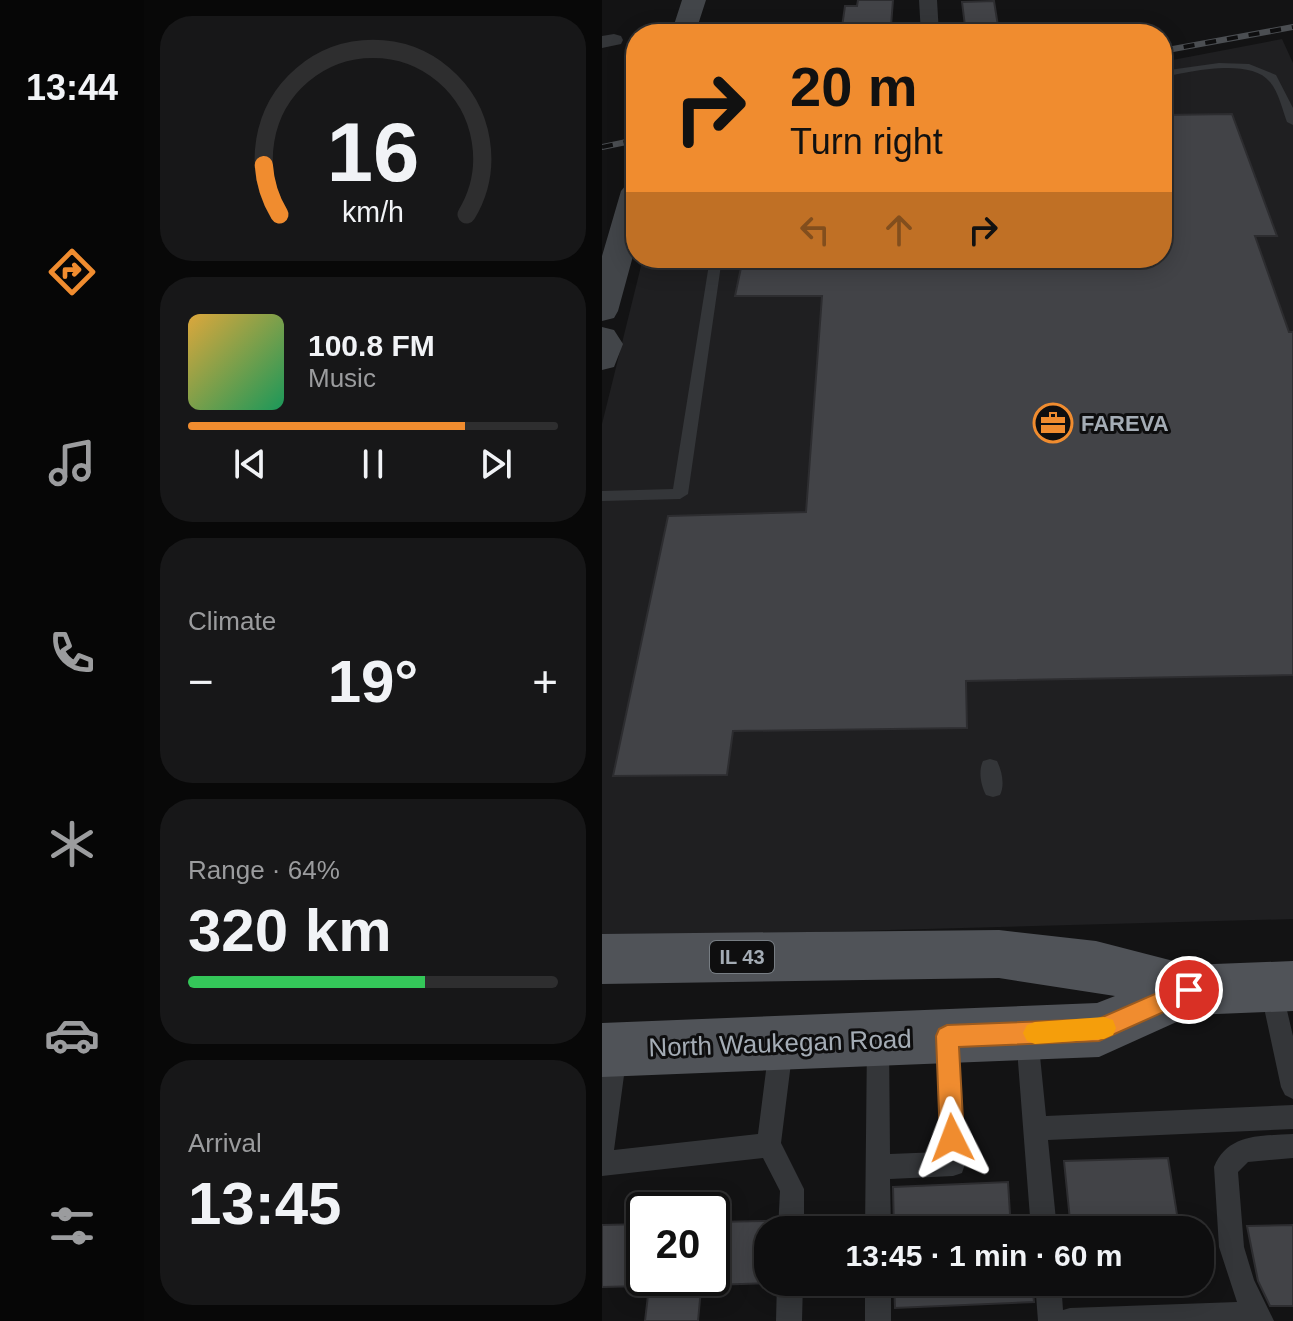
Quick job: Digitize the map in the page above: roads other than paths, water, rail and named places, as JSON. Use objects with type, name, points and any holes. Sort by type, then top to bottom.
[{"type":"main road","points":[[686,24],[694,0]]},
{"type":"main road","points":[[602,311],[626,226]]},
{"type":"main road","points":[[602,337],[606,344],[602,360]]},
{"type":"main road","name":"North Waukegan Road","points":[[602,959],[999,954],[1096,966],[1189,990],[1282,986]]},
{"type":"main road","name":"North Waukegan Road","points":[[609,1049],[1099,1030],[1189,990]]},
{"type":"street","points":[[928,0],[929,24]]},
{"type":"lane","points":[[1172,73],[1221,66],[1262,71],[1275,80],[1293,122]]},
{"type":"lane","points":[[602,496],[680,494],[714,268]]},
{"type":"lane","points":[[990,767],[993,789]]},
{"type":"lane","points":[[1282,986],[1293,1087]]},
{"type":"lane","points":[[1027,1033],[1043,1216]]},
{"type":"lane","points":[[878,1167],[953,1164],[947,1036]]},
{"type":"lane","points":[[878,1039],[878,1216]]},
{"type":"lane","points":[[781,1042],[769,1145],[792,1189],[791,1216]]},
{"type":"lane","points":[[602,1149],[609,1049]]},
{"type":"lane","points":[[1035,1129],[1293,1117]]},
{"type":"lane","points":[[602,1164],[769,1145]]},
{"type":"lane","points":[[1070,1321],[1259,1318],[1245,1292],[1229,1244],[1226,1167],[1242,1150],[1293,1146]]},
{"type":"lane","points":[[789,1321],[790,1296]]},
{"type":"lane","points":[[878,1296],[878,1321]]},
{"type":"lane","points":[[1049,1296],[1051,1321]]},
{"type":"railway","points":[[1172,49],[1293,27]]},
{"type":"railway","points":[[602,147],[626,142]]},
{"type":"place","name":"FAREVA","points":[[1053,423]]}]
